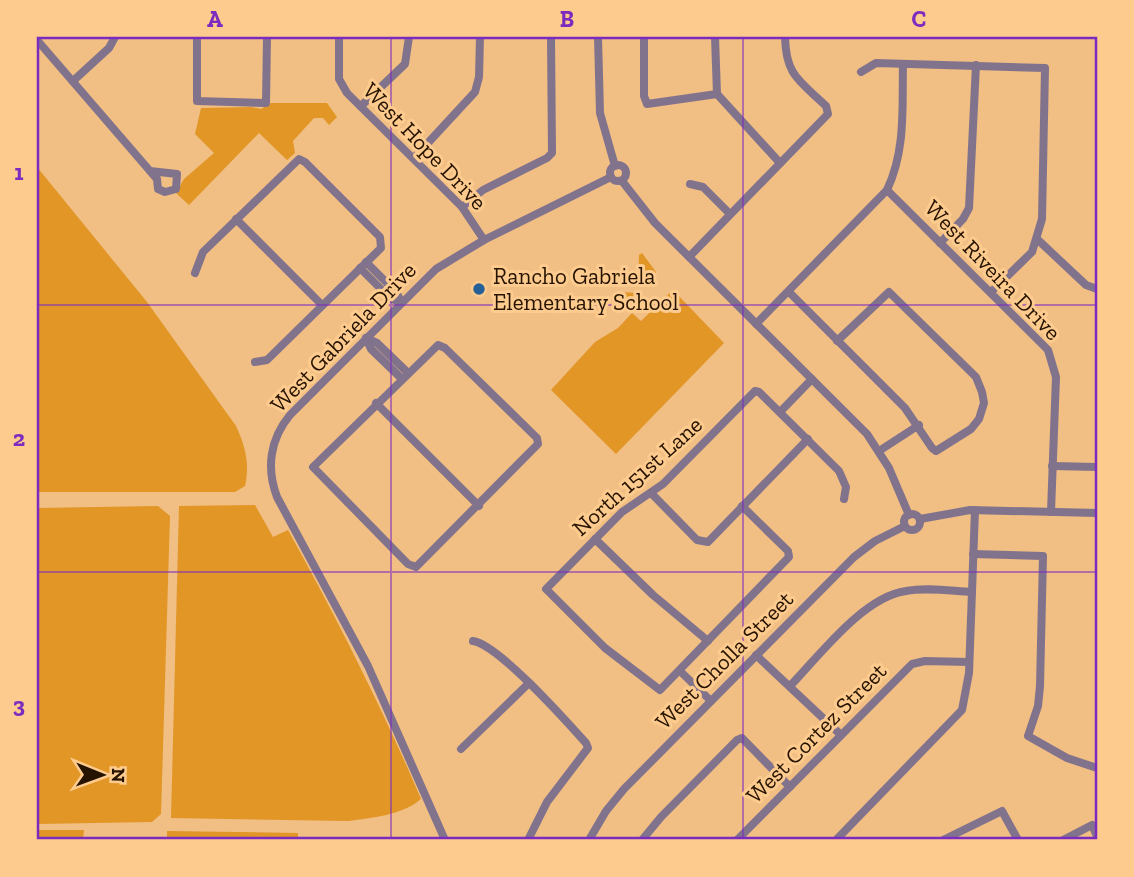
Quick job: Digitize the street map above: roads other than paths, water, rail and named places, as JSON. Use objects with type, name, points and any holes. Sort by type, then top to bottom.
[{"type":"street","points":[[73,81],[109,48],[115,37]]},
{"type":"street","points":[[197,37],[197,101],[266,103],[267,37]]},
{"type":"street","name":"West Hope Drive","points":[[339,37],[339,79],[361,106],[462,207],[484,240]]},
{"type":"street","points":[[361,106],[405,64],[409,37]]},
{"type":"street","points":[[414,158],[475,92],[479,77],[480,37]]},
{"type":"street","points":[[462,207],[482,190],[548,158],[552,153],[551,37]]},
{"type":"street","points":[[598,37],[600,113],[615,166]]},
{"type":"street","points":[[644,37],[646,104],[717,94]]},
{"type":"street","points":[[715,37],[717,94],[780,163]]},
{"type":"street","points":[[689,257],[828,114],[826,106],[790,70],[786,61],[785,37]]},
{"type":"street","points":[[37,40],[73,81],[150,171],[157,179],[158,189],[165,192],[176,189],[177,174],[150,171]]},
{"type":"street","points":[[861,72],[876,63],[1045,68],[1042,219],[1032,252],[991,292]]},
{"type":"street","points":[[756,324],[887,190],[898,167],[901,150],[903,64]]},
{"type":"street","points":[[940,243],[963,219],[969,208],[976,65]]},
{"type":"street","points":[[466,103],[475,111]]},
{"type":"street","points":[[195,274],[202,252],[299,159],[383,242],[267,360],[255,362]]},
{"type":"street","points":[[622,180],[626,171],[623,166],[615,166],[611,170],[611,177],[622,180],[649,217],[867,434],[879,451],[909,515],[905,526],[912,530],[917,529],[920,519]]},
{"type":"street","name":"West Gabriela Drive","points":[[444,840],[387,704],[333,597],[277,498],[270,471],[274,443],[285,422],[436,269],[484,240],[611,177]]},
{"type":"street","points":[[690,184],[703,187],[729,213]]},
{"type":"street","name":"West Riveira Drive","points":[[887,190],[1048,350],[1056,377],[1051,512]]},
{"type":"street","points":[[236,219],[322,305]]},
{"type":"street","points":[[1037,239],[1086,285],[1097,289]]},
{"type":"street","points":[[363,265],[383,284],[391,299],[401,302]]},
{"type":"street","points":[[789,292],[919,425],[936,451],[971,429],[979,419],[984,403],[976,377],[889,292],[837,341]]},
{"type":"street","points":[[366,338],[377,343],[404,375]]},
{"type":"street","points":[[438,345],[445,348],[537,439],[538,444],[416,568],[408,564],[313,467],[404,375],[438,345]]},
{"type":"street","points":[[812,379],[780,412],[839,471],[846,487],[844,499]]},
{"type":"street","name":"North 151st Lane","points":[[680,671],[660,690],[605,648],[546,589],[622,512],[663,485],[755,391],[780,412]]},
{"type":"street","points":[[376,403],[479,506]]},
{"type":"street","points":[[879,451],[919,425]]},
{"type":"street","points":[[651,493],[703,544],[808,439]]},
{"type":"street","points":[[1052,466],[1097,467]]},
{"type":"street","points":[[711,701],[680,671],[789,557],[788,551],[742,506]]},
{"type":"street","points":[[909,515],[914,514],[920,519],[975,510],[1097,513]]},
{"type":"street","points":[[842,839],[962,710],[967,695],[975,510]]},
{"type":"street","name":"West Cholla Street","points":[[589,840],[606,811],[624,789],[854,557],[875,541],[905,526]]},
{"type":"street","points":[[595,539],[653,596],[708,641]]},
{"type":"street","points":[[973,554],[1044,556],[1040,686],[1038,706],[1028,736],[1067,758],[1097,768]]},
{"type":"street","points":[[790,686],[863,611],[878,600],[907,590],[972,592]]},
{"type":"street","points":[[473,641],[482,642],[528,684],[571,726],[588,748],[547,802],[528,840]]},
{"type":"street","points":[[757,655],[841,735]]},
{"type":"street","name":"West Cortez Street","points":[[737,840],[912,664],[925,661],[969,662]]},
{"type":"street","points":[[461,749],[528,684]]},
{"type":"street","points":[[642,840],[661,817],[742,738],[790,787]]},
{"type":"street","points":[[943,840],[1002,811],[1018,840]]},
{"type":"street","points":[[1063,840],[1092,825],[1097,836]]},
{"type":"place","name":"Rancho Gabriela Elementary School","points":[[479,289]]}]
